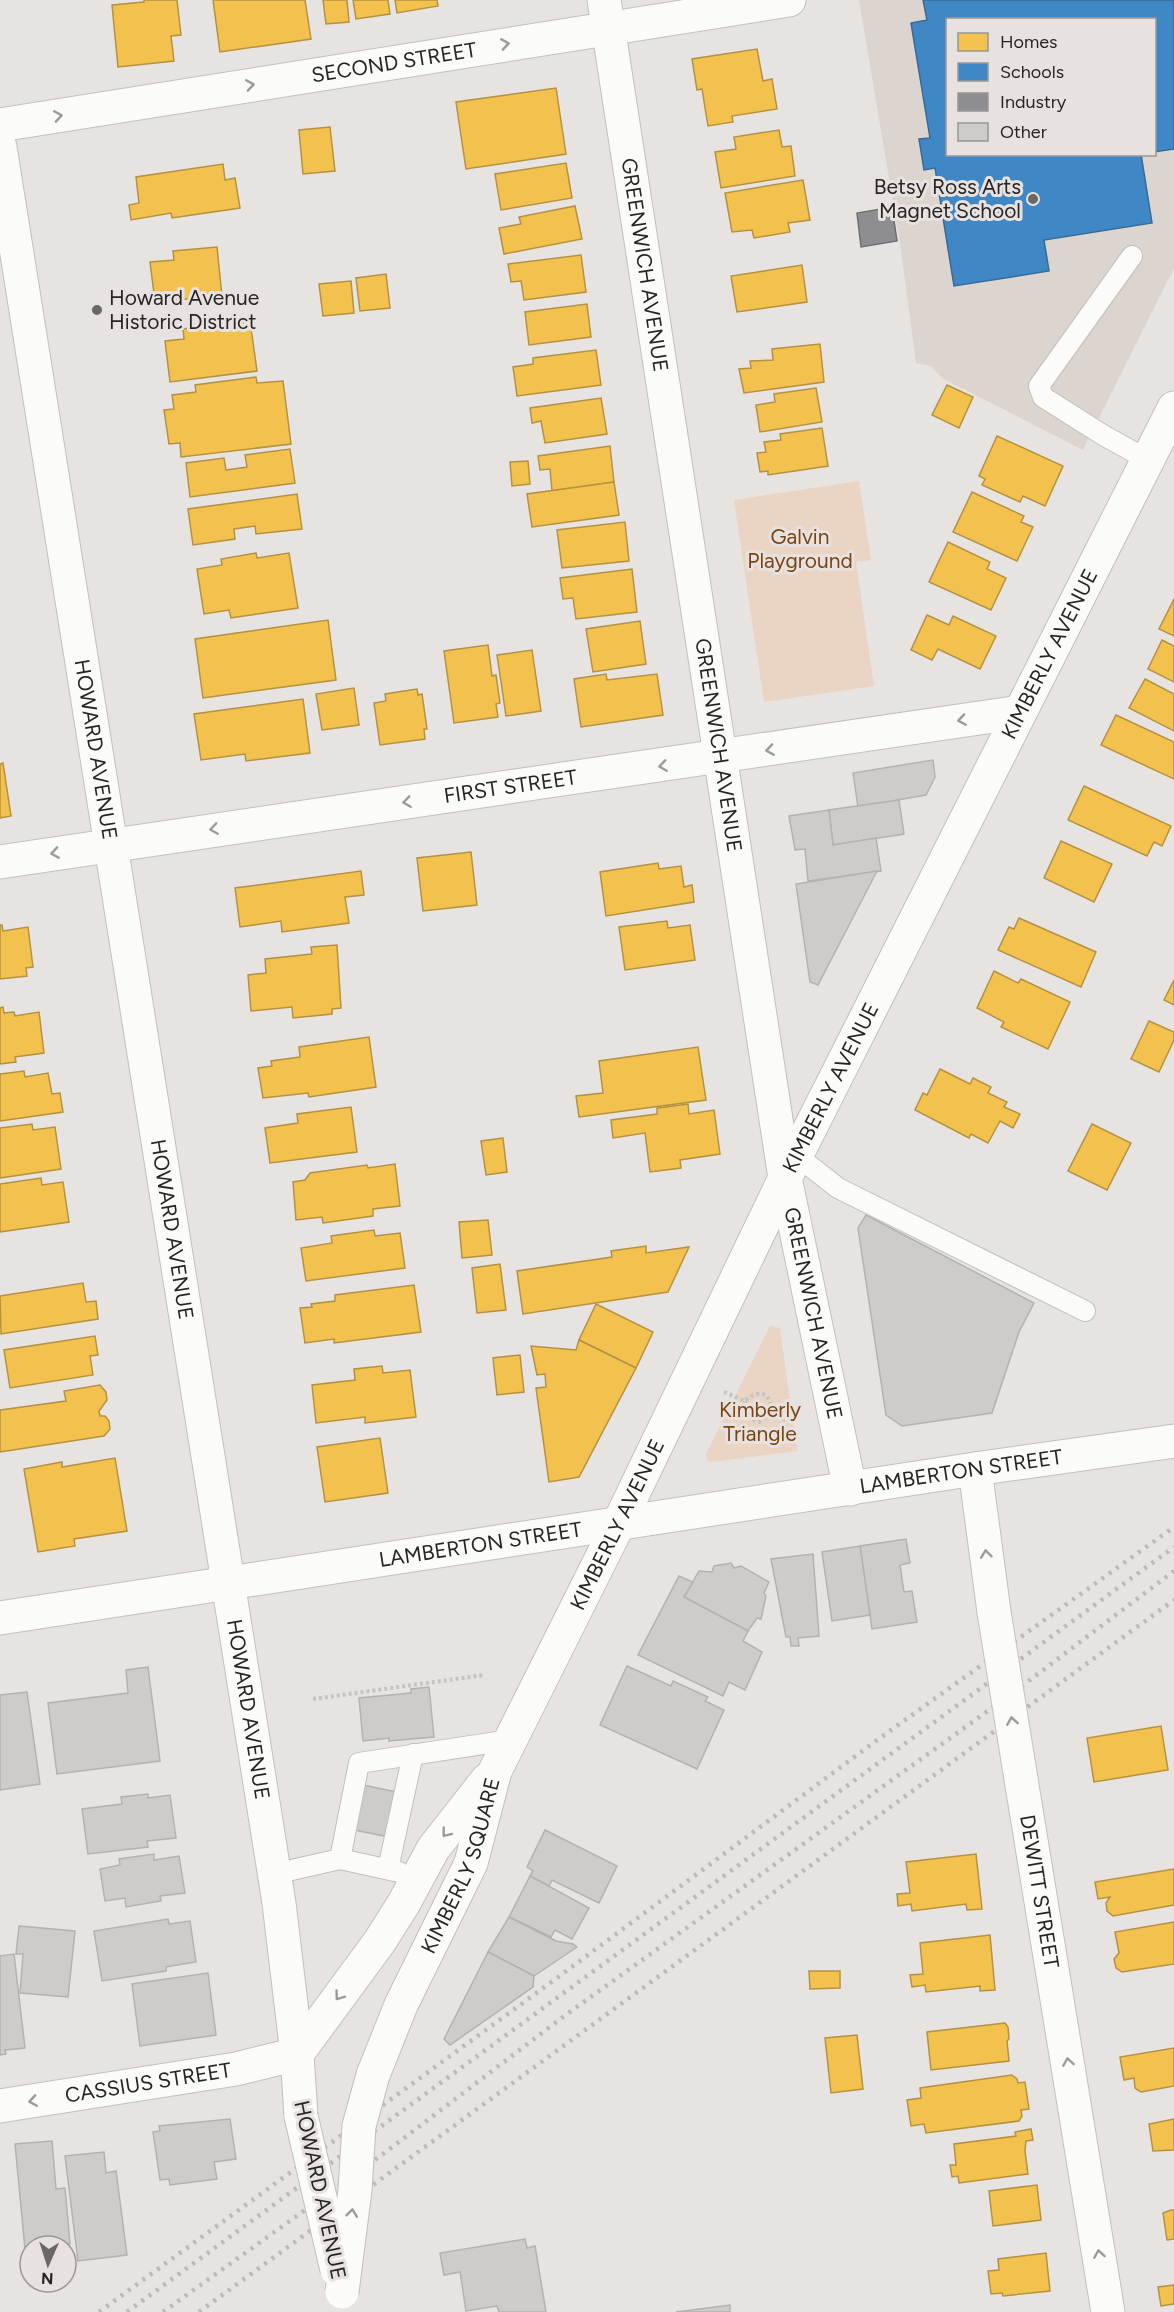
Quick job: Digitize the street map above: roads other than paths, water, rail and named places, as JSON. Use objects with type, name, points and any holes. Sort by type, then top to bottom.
[{"type":"street","name":"SECOND STREET","points":[[0,125],[606,14],[789,0]]},
{"type":"street","name":"GREENWICH AVENUE","points":[[606,14],[721,757],[791,1167],[850,1489]]},
{"type":"street","name":"HOWARD AVENUE","points":[[0,147],[283,1931],[302,2116],[343,2302]]},
{"type":"street","name":"KIMBERLY AVENUE","points":[[495,1770],[618,1525],[791,1167],[1174,408]]},
{"type":"street","name":"FIRST STREET","points":[[0,862],[1020,712]]},
{"type":"street","name":"LAMBERTON STREET","points":[[0,1618],[975,1469],[1174,1441]]},
{"type":"street","name":"DEWITT STREET","points":[[975,1469],[994,1612],[1108,2312]]},
{"type":"street","name":"KIMBERLY SQUARE","points":[[297,2054],[380,1941],[403,1873],[433,1849],[495,1770]]},
{"type":"street","name":"KIMBERLY SQUARE","points":[[343,2302],[355,2190],[359,2126],[373,2075],[401,2006],[471,1863],[495,1770]]},
{"type":"street","name":"CASSIUS STREET","points":[[0,2106],[236,2069],[297,2054]]},
{"type":"lane","points":[[1132,256],[1039,386],[1043,397],[1148,460]]},
{"type":"lane","points":[[791,1167],[838,1188],[1085,1311]]},
{"type":"lane","points":[[340,1859],[359,1763],[510,1740]]},
{"type":"lane","points":[[274,1874],[340,1859],[403,1873],[413,1754]]},
{"type":"railway","points":[[99,2312],[542,1989],[880,1738],[1174,1527]]},
{"type":"railway","points":[[127,2312],[1174,1547]]},
{"type":"railway","points":[[163,2312],[383,2154],[563,2017],[1014,1692],[1174,1571]]},
{"type":"railway","points":[[199,2312],[1174,1600]]},
{"type":"place","name":"Betsy Ross Arts Magnet School","points":[[1033,199]]},
{"type":"place","name":"Howard Avenue Historic District","points":[[97,310]]},
{"type":"park label","name":"Galvin Playground","points":[[800,549]]},
{"type":"park label","name":"Kimberly Triangle","points":[[760,1422]]}]
